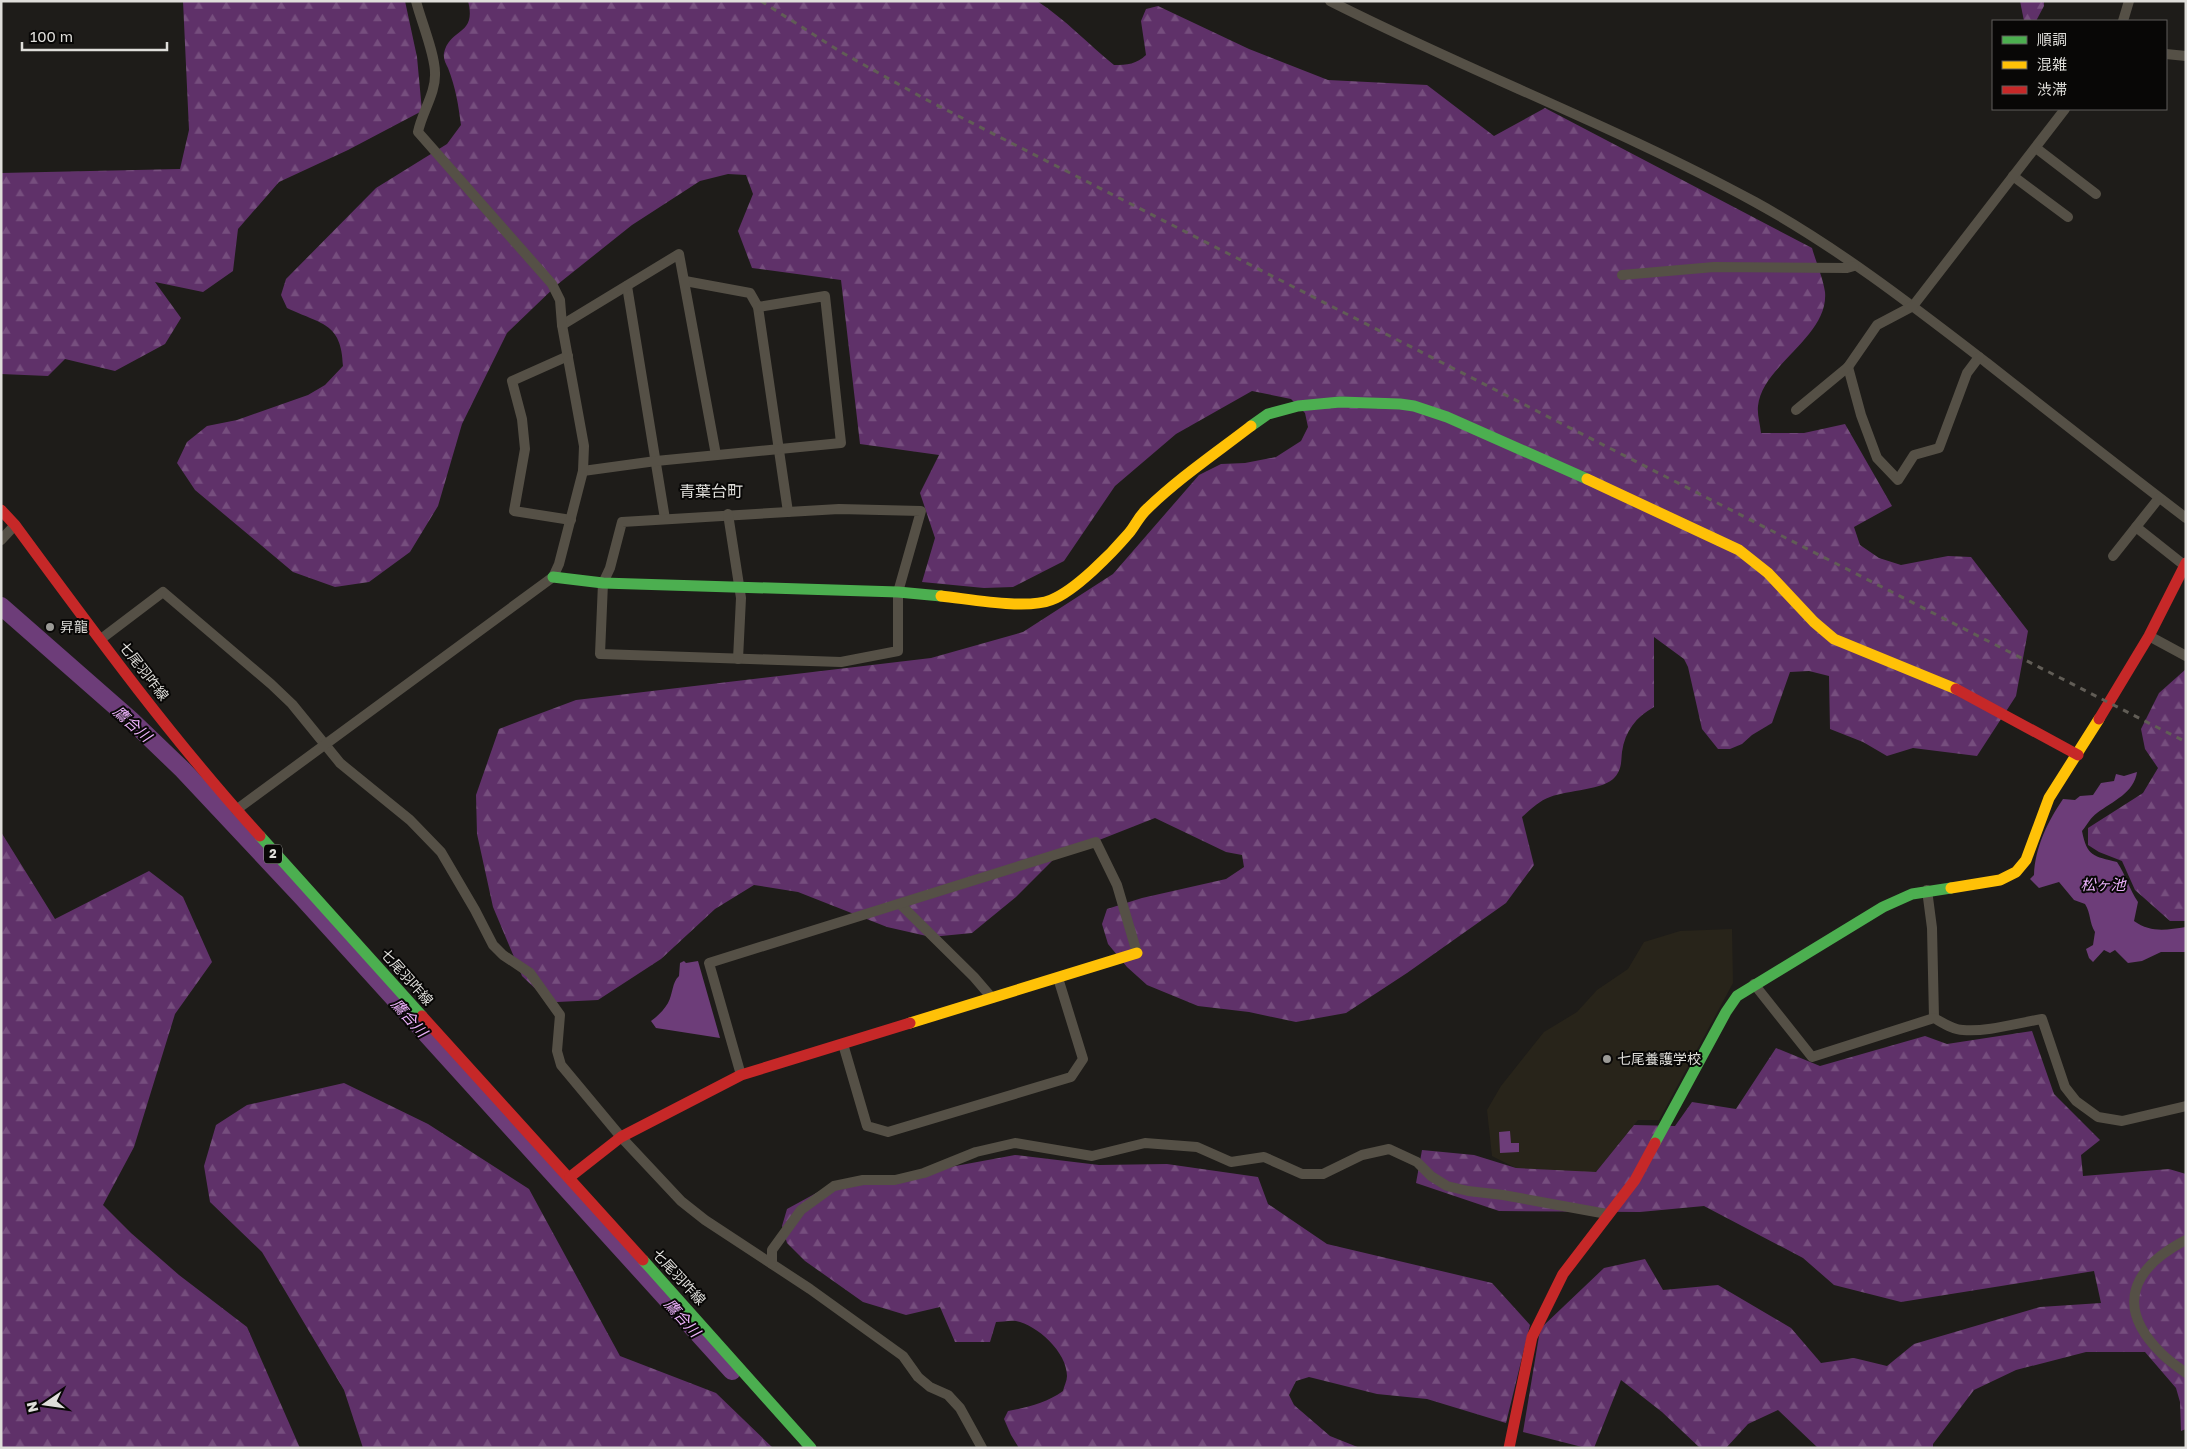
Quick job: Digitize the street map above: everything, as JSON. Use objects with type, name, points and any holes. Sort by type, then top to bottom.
[{"type":"street","points":[[236,810],[553,577],[559,564],[583,471],[584,446],[562,325],[560,300],[552,284],[418,132],[421,116],[432,93],[435,72],[416,1]]},
{"type":"street","points":[[1330,1],[1398,36],[1468,66],[1659,154],[1755,202],[1835,250],[1854,266],[1912,306],[2186,518]]},
{"type":"street","points":[[2123,20],[2129,1]]},
{"type":"street","points":[[2167,54],[2186,56]]},
{"type":"street","points":[[1796,410],[1848,367],[1877,325],[1912,306],[2065,110]]},
{"type":"street","points":[[2036,148],[2096,194]]},
{"type":"street","points":[[2013,176],[2068,217]]},
{"type":"street","points":[[562,325],[678,254],[685,281],[716,455]]},
{"type":"street","points":[[1622,274],[1714,266],[1847,268],[1854,266]]},
{"type":"street","points":[[685,281],[750,293],[758,307],[788,512]]},
{"type":"street","points":[[627,286],[665,519]]},
{"type":"street","points":[[583,471],[656,461],[841,442],[825,296],[758,307]]},
{"type":"street","points":[[568,356],[512,381],[522,419],[525,449],[514,511],[571,520]]},
{"type":"street","points":[[1848,367],[1861,415],[1877,458],[1898,480],[1914,455],[1939,448],[1968,373],[1978,357]]},
{"type":"street","points":[[553,577],[604,583],[898,592],[1028,604],[1050,600],[1069,589],[1099,564],[1130,532],[1148,506],[1170,486],[1268,414],[1278,409],[1314,404],[1397,403],[1414,406],[1437,414],[1532,454],[1739,550],[1755,560],[1784,588],[1796,604],[1822,631],[1834,639],[1945,683],[2078,755]]},
{"type":"street","points":[[2113,556],[2159,498]]},
{"type":"street","points":[[839,509],[921,511],[898,592],[898,651],[841,662],[600,654],[604,583],[610,568],[622,522],[728,514],[788,512],[839,509]]},
{"type":"street","name":"七尾羽咋線","points":[[1,510],[15,525],[116,661],[236,810],[496,1099],[570,1177],[811,1448]]},
{"type":"street","points":[[728,514],[740,587],[738,659]]},
{"type":"street","points":[[1,540],[15,525]]},
{"type":"street","points":[[1510,1448],[1532,1337],[1563,1274],[1635,1180],[1726,1012],[1737,996],[1882,907],[1912,894],[1927,890],[2000,880],[2016,872],[2026,860],[2049,798],[2078,755],[2149,636],[2185,564],[2136,527]]},
{"type":"street","points":[[101,639],[163,592],[271,684],[292,704],[324,744],[361,782],[410,820],[441,852],[493,945],[502,955],[530,973],[560,1015],[557,1051],[560,1065],[621,1137],[681,1201],[705,1220],[810,1289],[903,1356],[918,1377],[930,1387],[948,1395],[960,1408],[982,1448]]},
{"type":"street","points":[[2149,636],[2186,656]]},
{"type":"street","points":[[570,1177],[621,1137],[741,1076],[1137,953],[1117,885],[1096,842],[709,963],[741,1076]]},
{"type":"street","points":[[1927,890],[1932,928],[1934,1018]]},
{"type":"street","points":[[900,904],[974,977],[992,998]]},
{"type":"street","points":[[843,1044],[867,1126],[888,1132],[1072,1077],[1083,1058],[1058,978]]},
{"type":"street","points":[[1754,984],[1812,1057],[1934,1018],[1948,1026],[1963,1030],[1976,1030],[2042,1019],[2065,1087],[2076,1101],[2098,1117],[2122,1121],[2186,1106]]},
{"type":"street","points":[[772,1264],[772,1250],[801,1210],[834,1186],[863,1180],[895,1180],[924,1173],[976,1152],[1016,1143],[1092,1156],[1145,1144],[1197,1146],[1231,1162],[1264,1157],[1302,1174],[1323,1174],[1362,1155],[1389,1149],[1417,1162],[1431,1176],[1447,1186],[1608,1214]]},
{"type":"street","points":[[2186,1240],[2167,1250],[2143,1272],[2135,1288],[2133,1302],[2146,1335],[2162,1354],[2186,1373]]},
{"type":"shaded area","name":"七尾養護学校","points":[[1732,929],[1733,983],[1659,1120],[1638,1120],[1596,1172],[1530,1175],[1492,1156],[1487,1110],[1501,1086],[1544,1032],[1577,1012],[1597,990],[1628,969],[1644,942],[1680,931]]},
{"type":"green space","points":[[183,1],[405,1],[417,57],[422,111],[348,150],[279,182],[238,229],[233,271],[203,292],[155,282],[181,318],[165,344],[115,371],[65,359],[48,376],[1,374],[1,173],[180,169],[189,130]]},
{"type":"green space","points":[[468,1],[1037,1],[1114,65],[1132,63],[1146,55],[1141,21],[1146,9],[1158,6],[1249,49],[1328,80],[1427,85],[1494,136],[1545,108],[1812,248],[1825,292],[1823,308],[1817,323],[1807,337],[1771,377],[1762,391],[1758,406],[1761,433],[1804,433],[1845,424],[1892,506],[1854,527],[1860,545],[1879,558],[1901,565],[1948,556],[1971,557],[2028,631],[2016,696],[1977,756],[1913,748],[1887,756],[1863,742],[1830,729],[1829,676],[1809,671],[1790,672],[1772,723],[1752,735],[1742,744],[1730,749],[1718,749],[1702,729],[1688,667],[1684,659],[1654,637],[1654,707],[1632,725],[1623,744],[1620,768],[1615,777],[1603,785],[1550,797],[1539,803],[1522,817],[1534,865],[1506,903],[1407,973],[1346,1013],[1296,1022],[1249,1012],[1198,1006],[1147,985],[1127,967],[1108,944],[1102,924],[1107,909],[1142,898],[1226,879],[1244,867],[1242,855],[1226,852],[1155,818],[1056,857],[1016,897],[972,933],[931,937],[887,927],[798,892],[754,885],[715,909],[661,959],[598,1000],[557,1002],[545,998],[522,976],[493,907],[477,834],[476,795],[499,729],[576,700],[931,658],[1023,632],[1113,574],[1199,475],[1221,464],[1245,463],[1276,457],[1301,441],[1308,427],[1305,413],[1291,399],[1252,391],[1176,434],[1115,486],[1064,561],[1013,587],[984,588],[922,582],[935,538],[920,493],[939,455],[860,444],[841,280],[752,268],[738,231],[753,194],[746,175],[728,174],[700,181],[632,225],[558,284],[507,333],[462,424],[438,506],[410,552],[369,582],[335,587],[293,572],[195,490],[177,463],[187,442],[207,426],[237,420],[308,395],[325,385],[343,366],[342,352],[334,333],[327,326],[287,308],[281,295],[286,279],[376,188],[447,144],[461,125],[455,89],[444,53],[447,45],[466,26],[469,20]]},
{"type":"green space","points":[[2020,1],[2044,1],[2044,6],[2037,20],[2024,20]]},
{"type":"green space","points":[[2186,669],[2186,921],[2170,921],[2135,890],[2122,861],[2099,852],[2088,845],[2088,828],[2143,793],[2158,768],[2145,749],[2141,729],[2159,693]]},
{"type":"green space","points":[[1,832],[55,919],[149,871],[183,897],[212,962],[175,1014],[134,1147],[103,1205],[131,1233],[179,1275],[247,1327],[300,1448],[1,1448]]},
{"type":"green space","points":[[2032,1031],[2054,1094],[2100,1140],[2081,1155],[2083,1176],[2169,1169],[2186,1174],[2186,1429],[2181,1431],[2180,1402],[2176,1388],[2145,1352],[2086,1352],[2016,1370],[1974,1390],[1933,1444],[1933,1448],[1818,1448],[1778,1410],[1748,1424],[1726,1448],[1700,1448],[1662,1412],[1621,1380],[1594,1448],[1586,1448],[1523,1432],[1542,1327],[1604,1268],[1645,1259],[1663,1290],[1718,1285],[1791,1328],[1821,1363],[1854,1358],[1887,1366],[1914,1344],[2040,1307],[2101,1303],[2094,1271],[1901,1302],[1834,1285],[1803,1258],[1704,1206],[1640,1212],[1499,1211],[1416,1183],[1422,1150],[1474,1155],[1516,1168],[1596,1172],[1634,1125],[1675,1126],[1692,1102],[1736,1109],[1776,1048],[1820,1066],[1925,1036],[1947,1044]]},
{"type":"green space","points":[[344,1083],[428,1124],[529,1189],[620,1356],[716,1393],[773,1448],[363,1448],[344,1390],[262,1252],[210,1202],[204,1166],[216,1125],[247,1105]]},
{"type":"green space","points":[[1015,1155],[1099,1165],[1167,1164],[1258,1177],[1268,1204],[1327,1244],[1492,1283],[1530,1325],[1506,1423],[1427,1399],[1377,1394],[1309,1377],[1296,1381],[1289,1395],[1294,1405],[1330,1436],[1360,1448],[1019,1448],[1004,1419],[1008,1411],[1050,1399],[1063,1391],[1066,1382],[1066,1367],[1062,1358],[1049,1341],[1033,1328],[1016,1321],[1011,1321],[996,1322],[990,1342],[955,1342],[940,1307],[906,1315],[863,1302],[805,1261],[787,1243],[782,1226],[787,1209],[820,1191]]},
{"type":"water","name":"松ヶ池","points":[[2137,772],[2132,786],[2091,819],[2082,831],[2084,840],[2089,851],[2093,854],[2117,862],[2138,902],[2134,921],[2153,929],[2165,930],[2186,927],[2186,952],[2161,952],[2142,961],[2128,963],[2115,950],[2110,953],[2104,950],[2093,962],[2089,958],[2086,949],[2093,945],[2095,932],[2085,904],[2074,900],[2059,882],[2039,888],[2030,879],[2034,875],[2037,854],[2043,835],[2063,799],[2075,800],[2080,796],[2093,795],[2101,783],[2114,781],[2116,774],[2124,776]]},
{"type":"water","points":[[684,961],[686,963],[698,961],[720,1038],[656,1028],[651,1021],[661,1013],[668,1003],[675,981],[679,976],[680,963]]},
{"type":"water","points":[[1510,1131],[1511,1143],[1519,1143],[1519,1152],[1500,1153],[1499,1132]]},
{"type":"waterway","name":"鷹合川","points":[[1,606],[131,720],[183,770],[303,898],[732,1371]]},
{"type":"railway","points":[[761,1],[841,52],[925,99],[2186,742]]},
{"type":"traffic: fast","points":[[1251,426],[1268,414],[1298,406],[1340,402],[1414,406],[1447,417],[1587,479]]},
{"type":"traffic: fast","points":[[553,577],[603,583],[898,592],[941,596]]},
{"type":"traffic: fast","points":[[260,836],[422,1016]]},
{"type":"traffic: fast","points":[[1655,1143],[1726,1012],[1737,996],[1883,907],[1912,894],[1951,888]]},
{"type":"traffic: fast","points":[[643,1260],[811,1448]]},
{"type":"traffic: slow","points":[[941,596],[998,603],[1027,604],[1040,603],[1061,595],[1071,589],[1103,561],[1129,533],[1144,512],[1159,498],[1251,426]]},
{"type":"traffic: slow","points":[[1587,479],[1739,550],[1768,573],[1814,622],[1834,639],[1956,689]]},
{"type":"traffic: slow","points":[[1951,888],[2000,880],[2016,872],[2026,860],[2049,798],[2099,719]]},
{"type":"traffic: slow","points":[[910,1023],[1137,953]]},
{"type":"traffic: jam","points":[[1,510],[15,525],[103,644],[164,722],[260,836]]},
{"type":"traffic: jam","points":[[2099,719],[2149,636],[2186,563]]},
{"type":"traffic: jam","points":[[1956,689],[2078,755]]},
{"type":"traffic: jam","points":[[422,1016],[643,1260]]},
{"type":"traffic: jam","points":[[570,1177],[621,1137],[741,1075],[910,1023]]},
{"type":"traffic: jam","points":[[1509,1448],[1532,1337],[1563,1274],[1635,1180],[1655,1143]]},
{"type":"place","name":"昇龍","points":[[50,627]]},
{"type":"place","name":"七尾養護学校","points":[[1607,1059]]},
{"type":"district","name":"青葉台町","points":[[711,491]]}]
